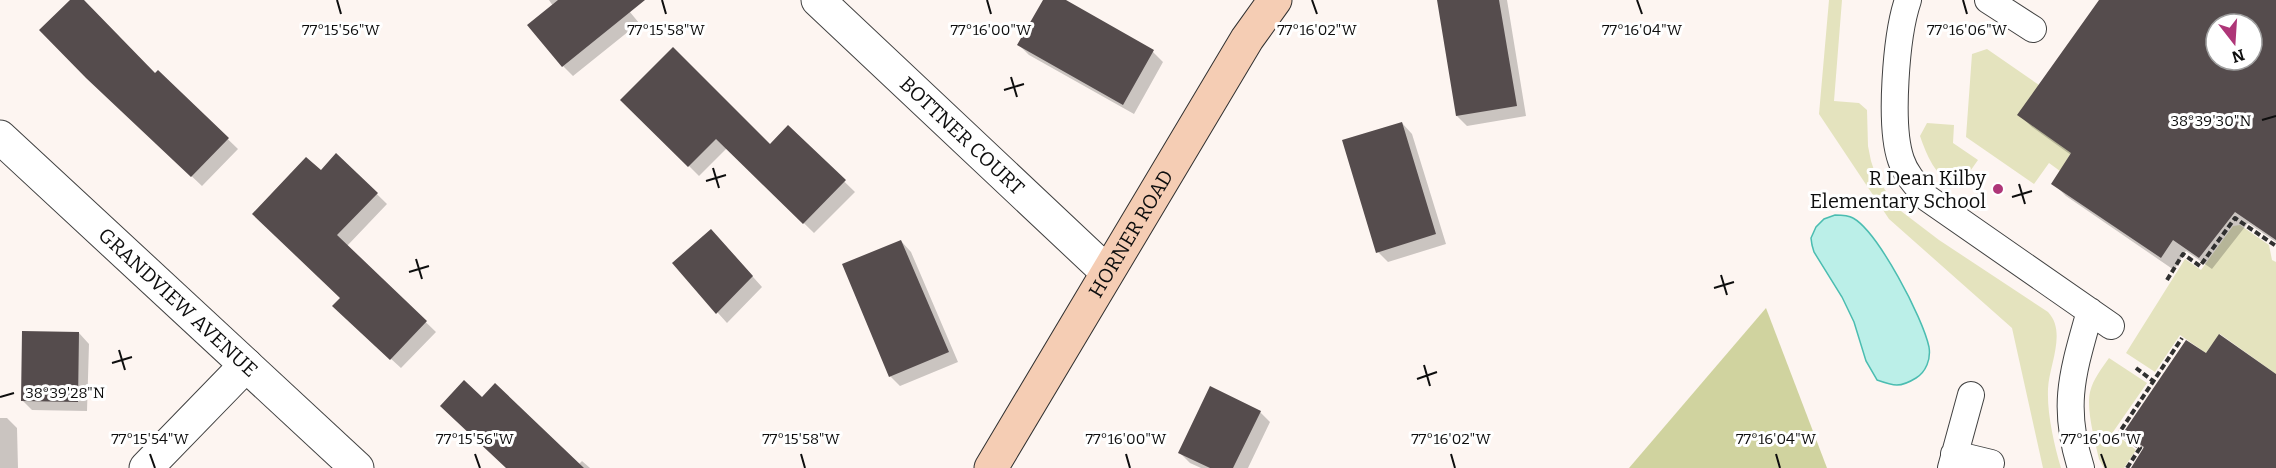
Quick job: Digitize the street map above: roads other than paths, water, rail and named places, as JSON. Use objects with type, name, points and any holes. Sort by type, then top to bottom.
[{"type":"main road","name":"HORNER ROAD","points":[[991,468],[1247,39],[1275,0]]},
{"type":"street","name":"BOTTNER COURT","points":[[818,0],[1107,272]]},
{"type":"street","name":"GRANDVIEW AVENUE","points":[[0,137],[357,468]]},
{"type":"street","points":[[146,468],[246,365]]},
{"type":"lane","points":[[1908,0],[1899,40],[1895,117],[1897,143],[1905,171],[1927,198],[2111,326]]},
{"type":"lane","points":[[1988,0],[2033,29]]},
{"type":"lane","points":[[2081,468],[2069,406],[2071,386],[2090,311]]},
{"type":"lane","points":[[1971,395],[1952,461],[1991,463]]},
{"type":"water","points":[[1835,215],[1853,218],[1875,240],[1898,277],[1918,317],[1929,347],[1928,360],[1920,375],[1906,383],[1893,385],[1877,380],[1866,361],[1854,322],[1842,297],[1814,252],[1811,238],[1816,227],[1824,219]]},
{"type":"place","name":"R Dean Kilby Elementary School","points":[[1998,189]]}]
